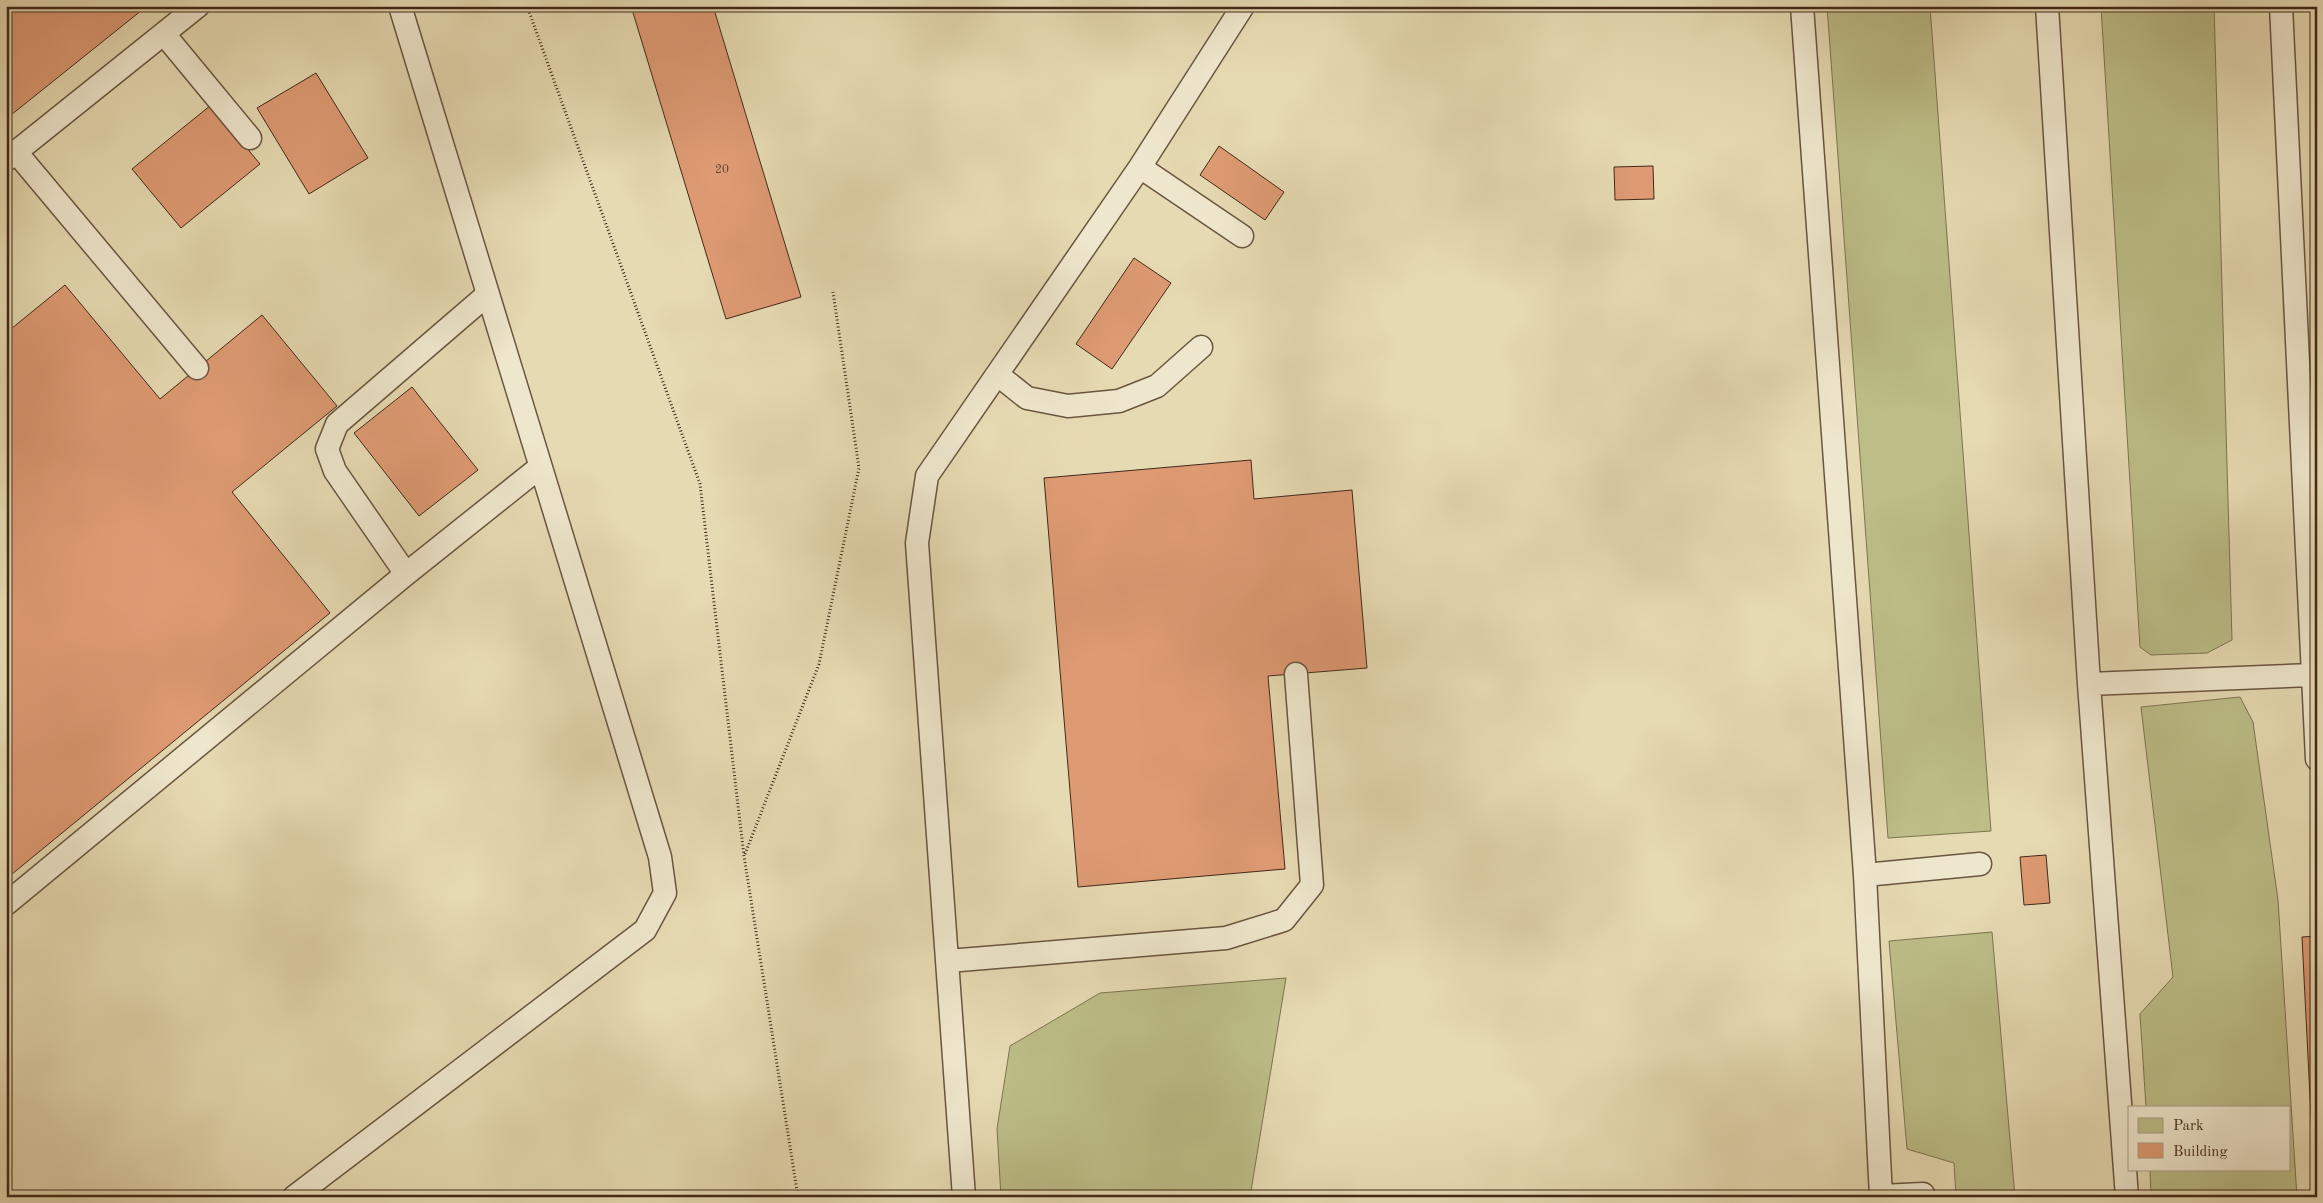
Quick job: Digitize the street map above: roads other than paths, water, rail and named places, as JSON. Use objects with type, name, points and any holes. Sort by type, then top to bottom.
[{"type":"lane","points":[[197,368],[11,156],[198,6]]},
{"type":"lane","points":[[294,1197],[645,930],[665,894],[660,857],[400,6]]},
{"type":"lane","points":[[964,1197],[917,543],[927,476],[1140,167],[1243,6]]},
{"type":"lane","points":[[1802,6],[1865,875],[1881,1196],[1923,1194]]},
{"type":"lane","points":[[2047,6],[2089,684],[2127,1197]]},
{"type":"lane","points":[[2281,6],[2317,759]]},
{"type":"lane","points":[[164,34],[250,138]]},
{"type":"lane","points":[[1140,167],[1242,236]]},
{"type":"lane","points":[[406,574],[335,471],[327,449],[337,424],[488,294]]},
{"type":"lane","points":[[998,375],[1027,398],[1068,406],[1119,400],[1156,386],[1201,347]]},
{"type":"lane","points":[[6,904],[540,466]]},
{"type":"lane","points":[[948,961],[1226,938],[1284,920],[1312,885],[1296,674]]},
{"type":"lane","points":[[2089,684],[2312,674]]},
{"type":"lane","points":[[1865,875],[1980,864]]}]
